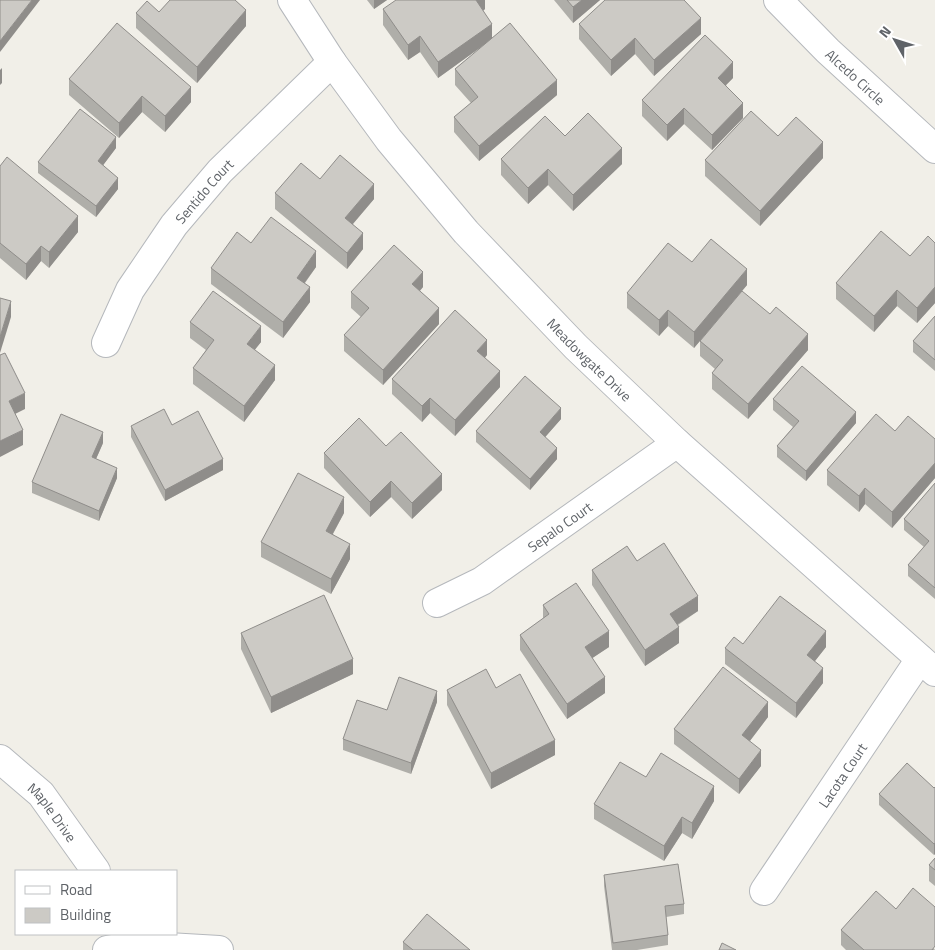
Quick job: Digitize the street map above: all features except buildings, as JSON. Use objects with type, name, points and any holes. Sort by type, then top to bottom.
[{"type":"street","name":"Meadowgate Drive","points":[[292,0],[332,62],[388,140],[466,232],[576,347],[677,443],[928,666]]},
{"type":"street","name":"Alcedo Circle","points":[[778,0],[828,52],[935,149]]},
{"type":"street","name":"Sentido Court","points":[[106,343],[130,290],[174,226],[220,171],[332,62]]},
{"type":"street","name":"Sepalo Court","points":[[437,603],[482,581],[677,443]]},
{"type":"street","name":"Lacota Court","points":[[764,891],[928,666]]},
{"type":"street","name":"Maple Drive","points":[[0,759],[40,794],[95,870]]},
{"type":"street","points":[[107,950],[132,943],[219,950]]}]
